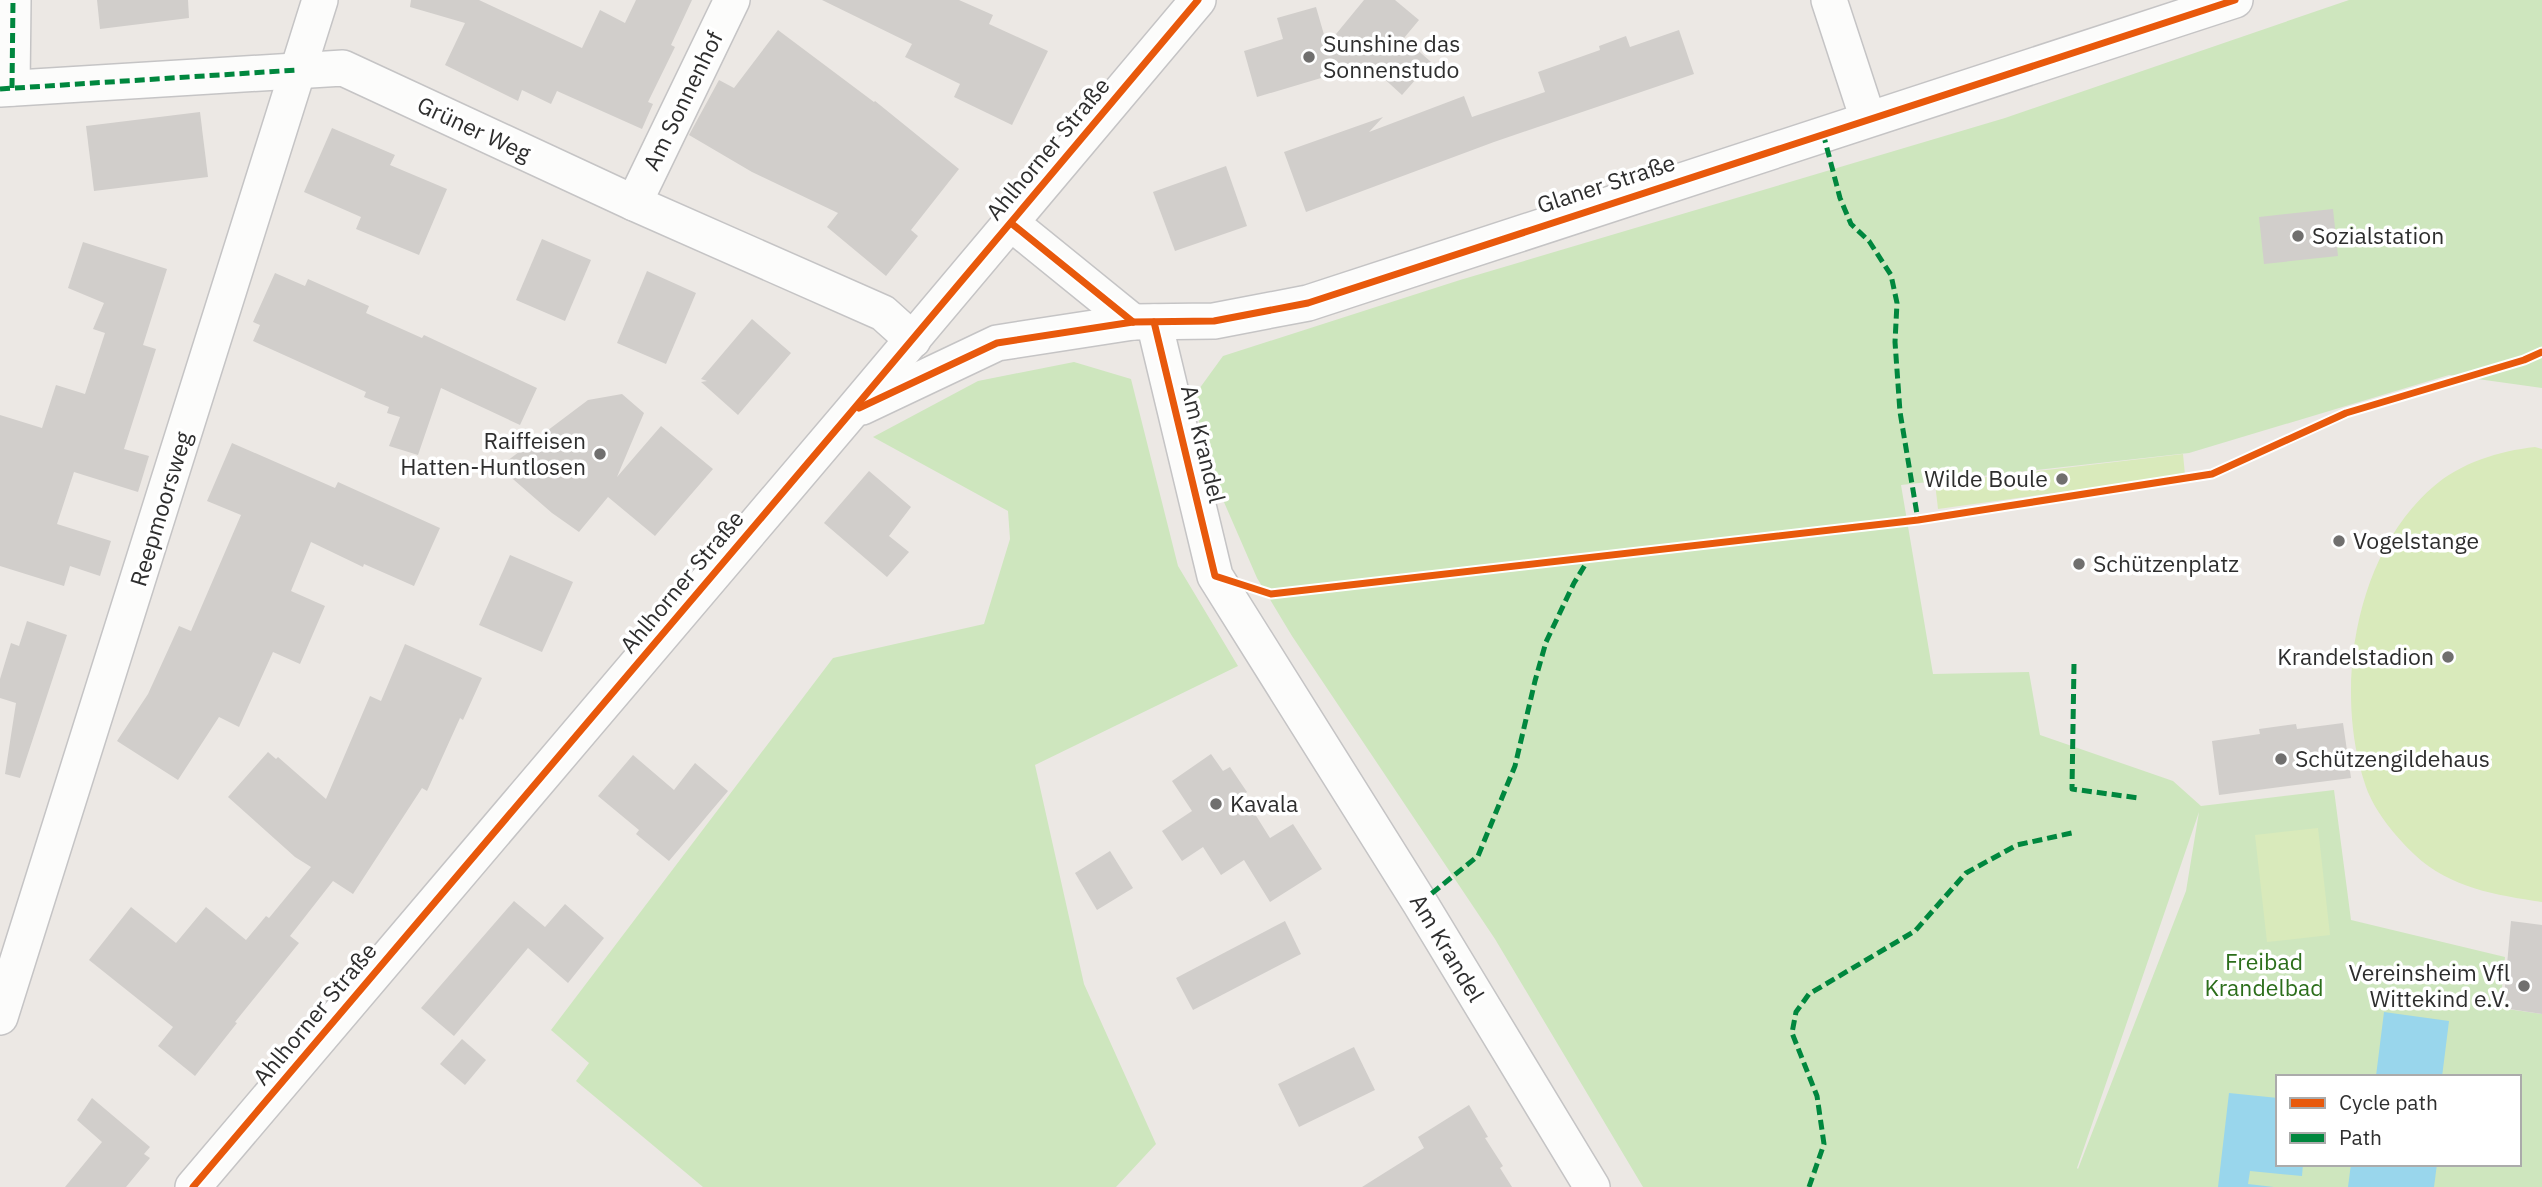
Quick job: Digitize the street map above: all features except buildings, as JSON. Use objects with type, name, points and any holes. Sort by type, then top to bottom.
[{"type":"street","points":[[6,88],[13,0]]},
{"type":"street","name":"Reepmoorsweg","points":[[0,1017],[320,0]]},
{"type":"street","name":"Am Sonnenhof","points":[[634,203],[732,0]]},
{"type":"street","name":"Ahlhorner Straße","points":[[193,1187],[913,340],[1198,0]]},
{"type":"street","points":[[1829,0],[1868,119]]},
{"type":"street","name":"Glaner Straße","points":[[852,411],[997,343],[1143,322],[1214,321],[1308,303],[2235,0]]},
{"type":"street","name":"Grüner Weg","points":[[6,88],[343,68],[634,203],[883,313],[913,340]]},
{"type":"street","points":[[1011,223],[1143,322]]},
{"type":"street","name":"Am Krandel","points":[[1143,322],[1215,576],[1420,903],[1592,1187]]},
{"type":"green space","name":"Freibad Krandelbad","points":[[2349,0],[2542,0],[2542,388],[2449,375],[2189,453],[1901,485],[1933,674],[2029,672],[2040,735],[2173,781],[2201,806],[2334,790],[2351,920],[2505,957],[2500,1008],[2542,1014],[2542,1187],[1643,1187],[1495,939],[1292,636],[1257,578],[1207,463],[1194,396],[1223,356],[1460,280],[2005,118]],"holes":[[[2199,812],[2186,891],[2078,1169]]]},
{"type":"green space","points":[[1074,362],[1131,379],[1178,566],[1238,666],[1035,765],[1084,984],[1156,1144],[1116,1187],[703,1187],[576,1081],[589,1063],[551,1030],[833,658],[984,624],[1010,539],[1008,511],[873,437],[978,381]]},
{"type":"green space","name":"Krandelstadion","points":[[2535,447],[2542,449],[2542,902],[2491,893],[2458,883],[2429,866],[2408,848],[2380,815],[2366,787],[2356,750],[2351,710],[2352,668],[2368,587],[2385,549],[2406,516],[2433,487],[2455,471],[2494,455]]},
{"type":"green space","name":"Wilde Boule","points":[[2183,454],[2185,475],[1938,509],[1935,483]]},
{"type":"green space","points":[[2318,828],[2330,935],[2267,942],[2255,835]]},
{"type":"water","points":[[2384,1012],[2449,1021],[2442,1075],[2376,1075]]},
{"type":"water","points":[[2229,1093],[2276,1098],[2276,1166],[2303,1166],[2302,1176],[2250,1171],[2248,1184],[2274,1187],[2218,1187]]},
{"type":"water","points":[[2351,1166],[2437,1166],[2434,1187],[2348,1187]]},
{"type":"marked path","points":[[12,88],[13,0]]},
{"type":"marked path","points":[[0,89],[297,70]]},
{"type":"marked path","points":[[1823,133],[1840,198],[1851,224],[1869,241],[1891,275],[1897,303],[1895,342],[1900,412],[1918,520],[1922,520]]},
{"type":"marked path","points":[[1420,903],[1478,856],[1515,766],[1546,642],[1574,583],[1590,557]]},
{"type":"marked path","points":[[2074,664],[2072,789],[2139,798]]},
{"type":"marked path","points":[[1809,1187],[1824,1144],[1817,1096],[1792,1033],[1796,1012],[1809,994],[1915,931],[1966,873],[2017,845],[2076,832]]},
{"type":"cycle path","points":[[193,1187],[1198,0]]},
{"type":"cycle path","points":[[859,408],[997,343],[1133,322],[1214,321],[1308,303],[2235,0]]},
{"type":"cycle path","points":[[1011,223],[1133,322]]},
{"type":"cycle path","points":[[1154,322],[1215,576],[1271,594],[1918,520],[2212,474],[2346,413],[2524,360],[2542,352]]},
{"type":"place","name":"Sunshine das Sonnenstudo","points":[[1309,57]]},
{"type":"place","name":"Sozialstation","points":[[2298,236]]},
{"type":"place","name":"Raiffeisen Hatten-Huntlosen","points":[[600,454]]},
{"type":"place","name":"Wilde Boule","points":[[2062,479]]},
{"type":"place","name":"Vogelstange","points":[[2339,541]]},
{"type":"place","name":"Schützenplatz","points":[[2079,564]]},
{"type":"place","name":"Krandelstadion","points":[[2448,657]]},
{"type":"place","name":"Schützengildehaus","points":[[2281,759]]},
{"type":"place","name":"Kavala","points":[[1216,804]]},
{"type":"place","name":"Vereinsheim Vfl Wittekind e.V.","points":[[2524,986]]}]
